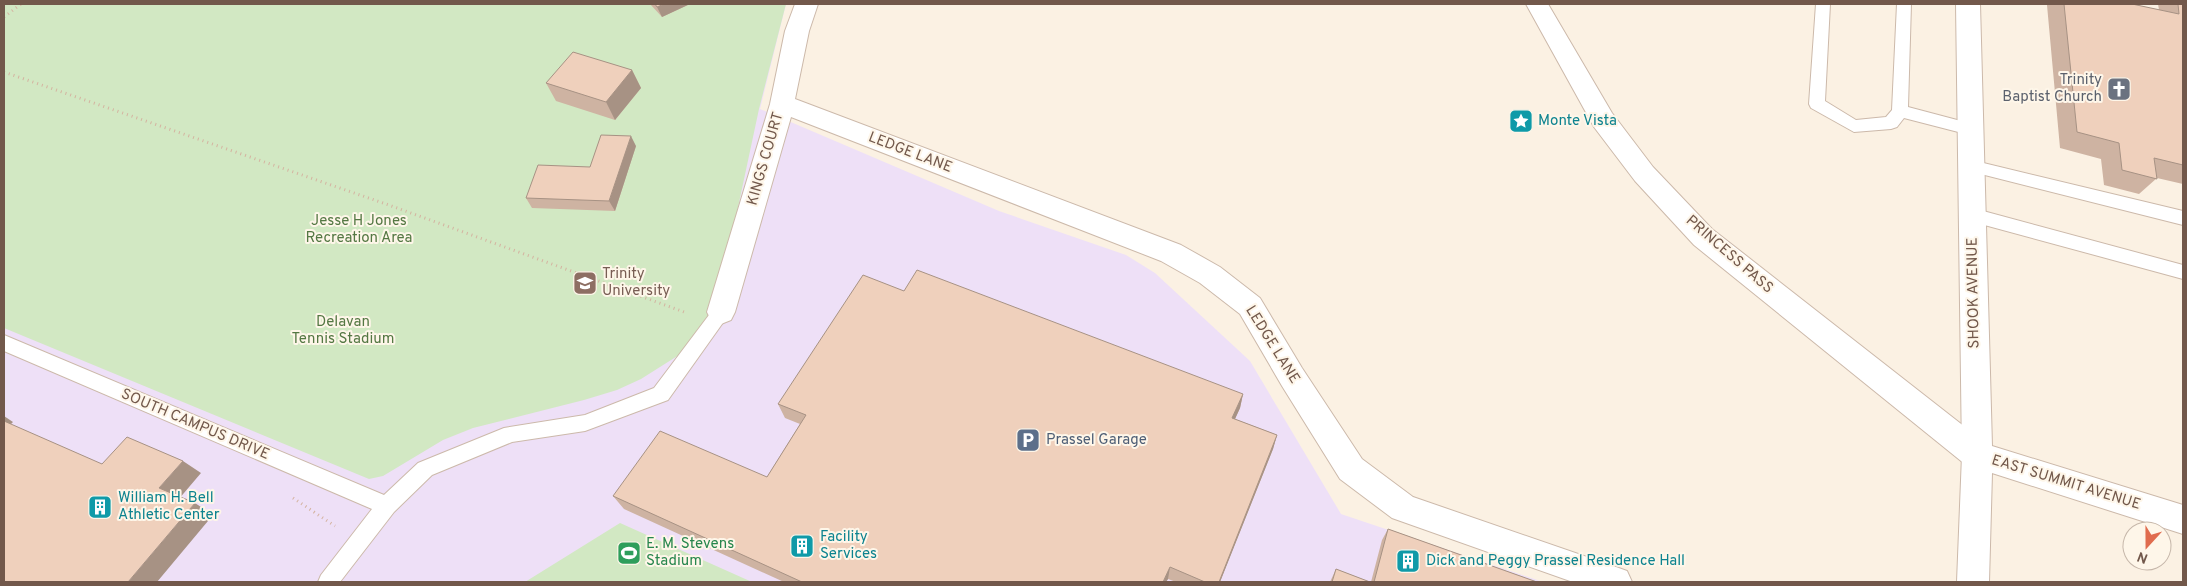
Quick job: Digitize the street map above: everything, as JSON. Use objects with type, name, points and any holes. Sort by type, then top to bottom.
[{"type":"street","name":"KINGS COURT","points":[[721,312],[782,104],[797,31],[806,4]]},
{"type":"street","name":"PRINCESS PASS","points":[[1537,4],[1604,120],[1644,174],[1703,236],[1819,332],[1977,455]]},
{"type":"street","name":"SHOOK AVENUE","points":[[1968,4],[1977,455],[1973,582]]},
{"type":"street","name":"LEDGE LANE","points":[[782,104],[1171,254],[1210,274],[1250,306],[1351,469],[1403,508],[1616,582]]},
{"type":"street","name":"EAST SUMMIT AVENUE","points":[[1977,455],[2183,519]]},
{"type":"lane","points":[[1823,4],[1816,104],[1854,126],[1891,123],[1900,111],[1904,4]]},
{"type":"lane","points":[[1900,111],[1970,129]]},
{"type":"lane","points":[[1971,166],[2183,218]]},
{"type":"lane","points":[[1972,215],[2183,272]]},
{"type":"lane","points":[[328,582],[386,506],[425,469],[511,434],[585,423],[661,394],[721,312]]},
{"type":"lane","name":"SOUTH CAMPUS DRIVE","points":[[4,343],[386,506]]},
{"type":"path","points":[[4,18],[21,4]]},
{"type":"path","points":[[4,72],[386,204],[688,313]]},
{"type":"path","points":[[292,498],[342,531]]},
{"type":"shaded area","name":"Trinity University","points":[[4,4],[786,4],[760,109],[999,211],[1126,255],[1155,273],[1250,361],[1341,514],[1543,582],[4,582]]},
{"type":"green space","name":"Jesse H Jones Recreation Area","points":[[4,4],[786,4],[759,109],[718,301],[703,331],[679,355],[641,379],[617,390],[473,428],[443,440],[383,476],[369,479],[4,328]]},
{"type":"green space","name":"E. M. Stevens Stadium","points":[[620,523],[752,582],[525,582]]},
{"type":"building","name":"Trinity Baptist Church","points":[[2064,4],[2132,4],[2179,14],[2178,4],[2183,4],[2183,165],[2154,158],[2157,179],[2122,170],[2119,143],[2077,132]]},
{"type":"building","points":[[573,52],[632,70],[606,102],[546,83]]},
{"type":"building","points":[[601,135],[631,136],[609,201],[526,198],[538,165],[590,167]]},
{"type":"building","name":"Prassel Garage","points":[[917,270],[1243,394],[1232,418],[1277,435],[1219,582],[1205,582],[1170,567],[1163,582],[802,582],[613,496],[660,431],[767,477],[806,415],[778,404],[863,275],[904,291]]},
{"type":"building","name":"William H. Bell Athletic Center","points":[[4,421],[102,464],[127,437],[183,461],[159,488],[195,503],[128,582],[4,582]]},
{"type":"building","points":[[1388,529],[1537,582],[1374,582]]},
{"type":"building","points":[[1336,569],[1370,582],[1332,582]]},
{"type":"place","name":"Trinity Baptist Church","points":[[2119,89]]},
{"type":"place","name":"Monte Vista","points":[[1521,121]]},
{"type":"place","name":"Trinity University","points":[[585,283]]},
{"type":"place","name":"Prassel Garage","points":[[1028,440]]},
{"type":"place","name":"William H. Bell Athletic Center","points":[[100,507]]},
{"type":"place","name":"Facility Services","points":[[802,546]]},
{"type":"place","name":"E. M. Stevens Stadium","points":[[629,553]]},
{"type":"place","name":"Dick and Peggy Prassel Residence Hall","points":[[1408,561]]},
{"type":"park label","name":"Delavan Tennis Stadium","points":[[343,330]]}]
